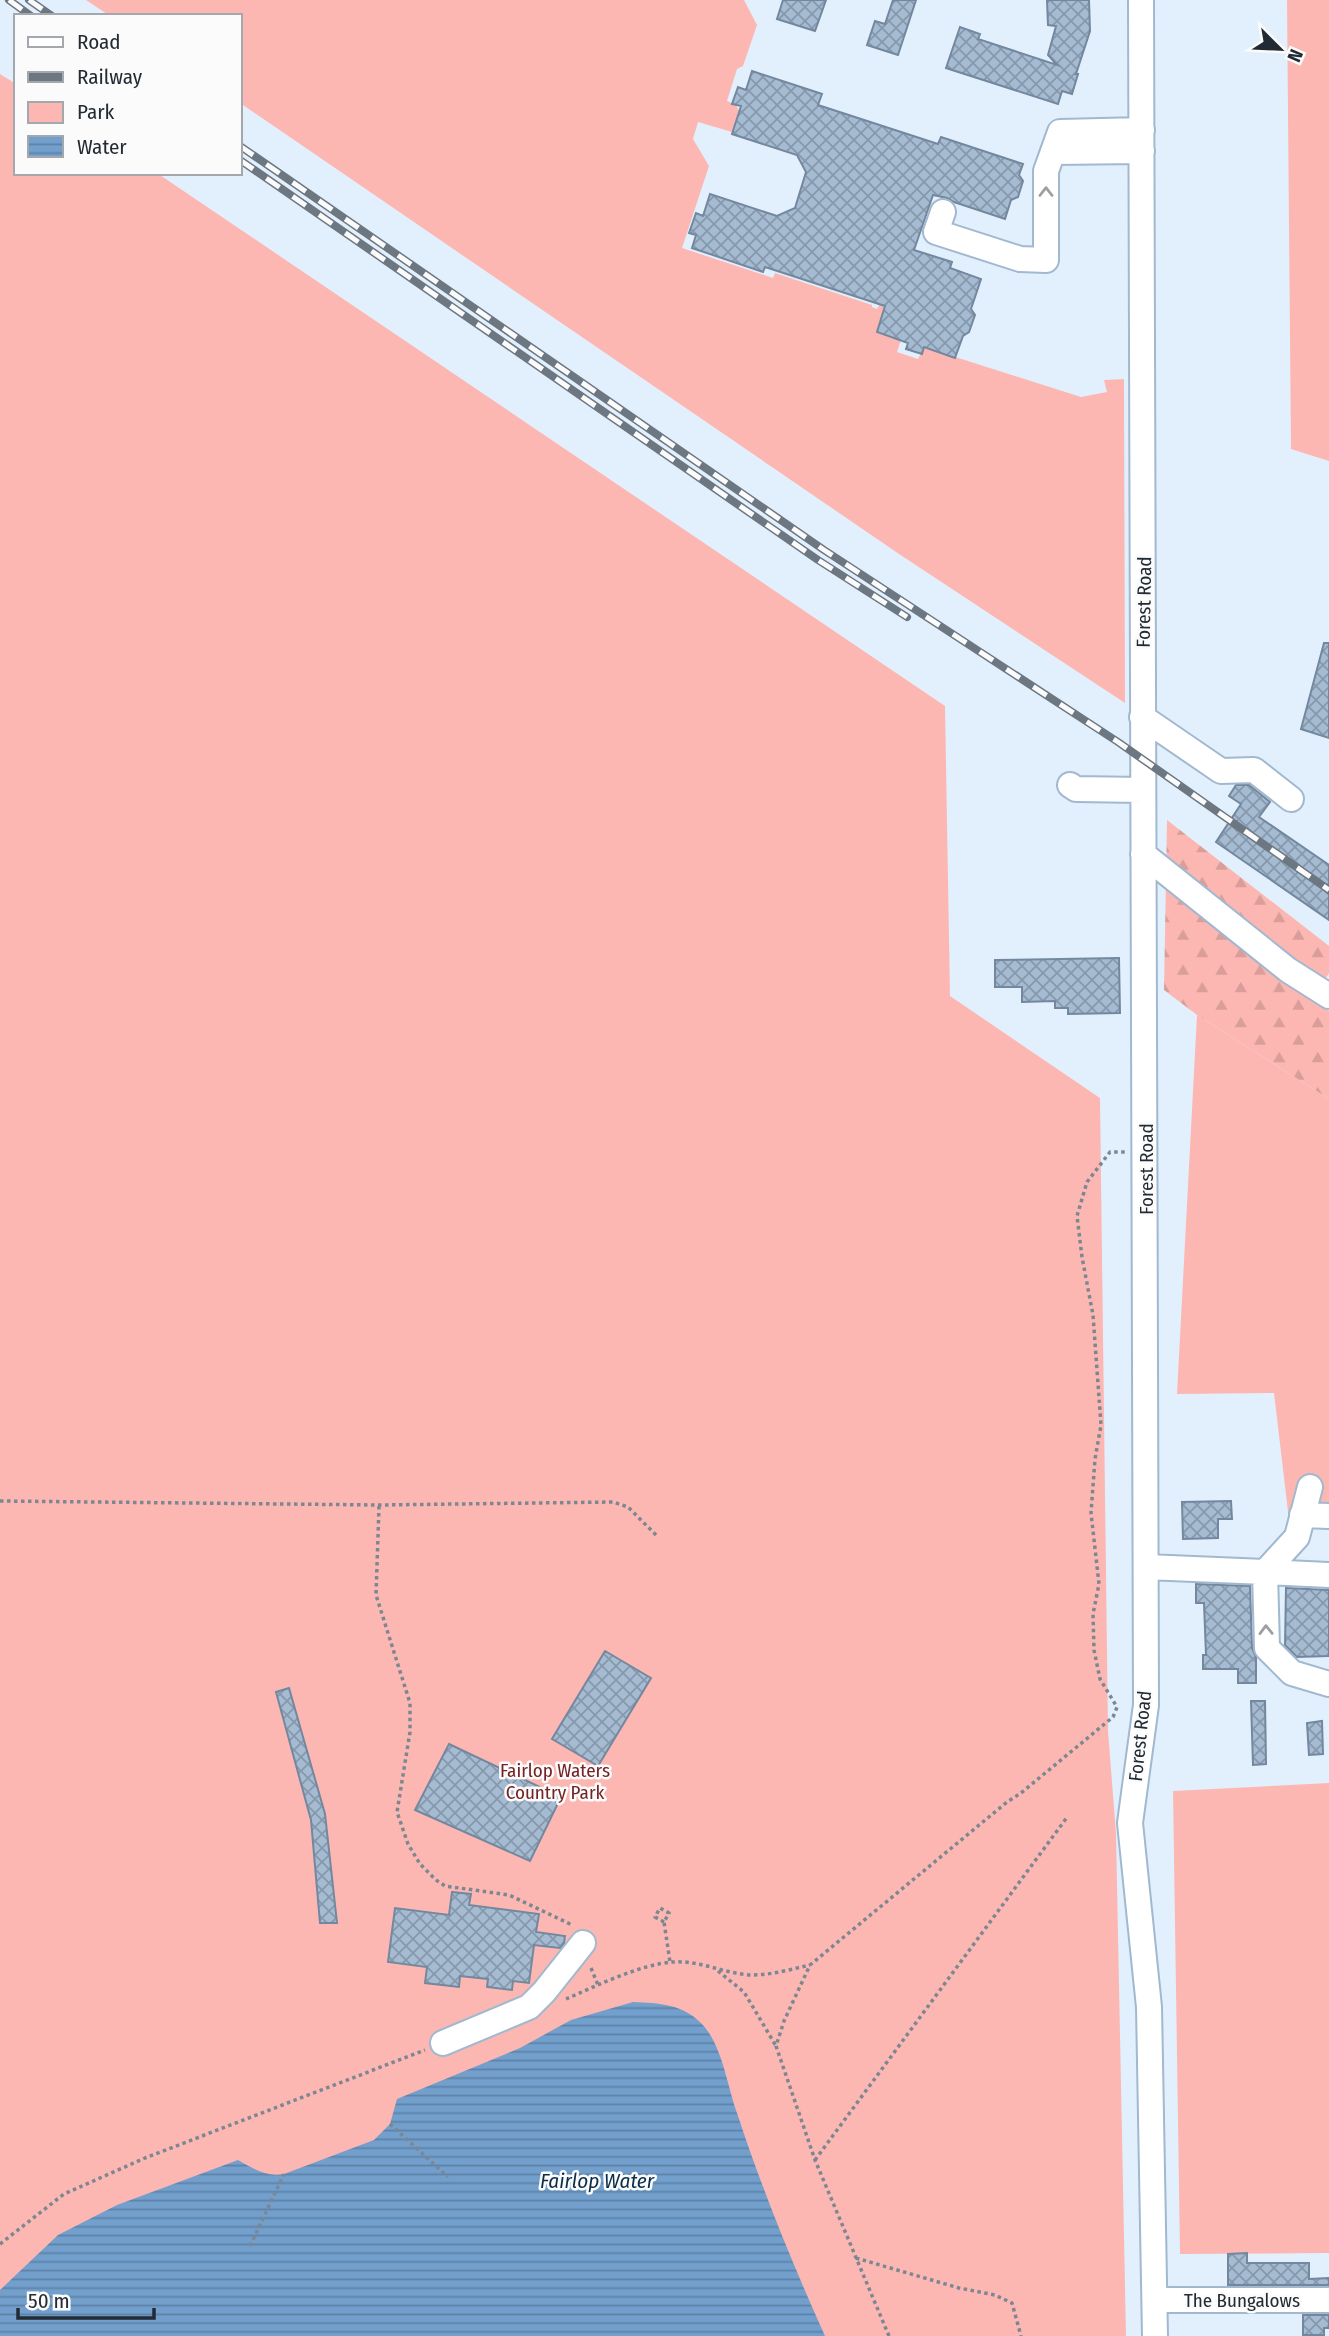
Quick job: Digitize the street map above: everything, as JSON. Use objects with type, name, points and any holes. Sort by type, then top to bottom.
[{"type":"street","name":"Forest Road","points":[[1141,0],[1146,1705],[1130,1824],[1149,2007],[1155,2336]]},
{"type":"street","points":[[943,212],[936,232],[1020,259],[1045,260],[1046,171],[1053,152],[1142,140]]},
{"type":"street","points":[[1142,717],[1221,771],[1254,770],[1291,799]]},
{"type":"street","points":[[1070,785],[1076,789],[1143,790]]},
{"type":"street","points":[[1143,854],[1289,970],[1329,996]]},
{"type":"street","points":[[1310,1487],[1297,1536],[1265,1572],[1266,1647],[1292,1673],[1329,1684]]},
{"type":"street","points":[[1303,1515],[1329,1516]]},
{"type":"street","points":[[1146,1567],[1329,1575]]},
{"type":"street","points":[[435,2046],[528,2007],[544,1992],[581,1936]]},
{"type":"street","name":"The Bungalows","points":[[1155,2300],[1329,2300]]},
{"type":"path","points":[[776,2046],[810,1965],[1113,1717],[1117,1707],[1100,1679],[1094,1650],[1093,1614],[1099,1584],[1091,1513],[1095,1458],[1101,1425],[1093,1315],[1077,1216],[1087,1182],[1110,1152],[1128,1152],[1129,1161]]},
{"type":"path","points":[[0,1501],[379,1505],[613,1502],[628,1507],[657,1536]]},
{"type":"path","points":[[379,1505],[376,1595],[410,1703],[410,1732],[397,1812],[408,1844],[420,1864],[436,1881],[445,1886],[509,1895],[558,1917],[581,1936]]},
{"type":"path","points":[[815,2160],[1068,1816]]},
{"type":"path","points":[[664,1922],[670,1962]]},
{"type":"path","points":[[562,2000],[615,1979],[670,1962],[700,1964],[752,1975],[810,1965]]},
{"type":"path","points":[[716,1969],[744,1992],[776,2046],[815,2160],[889,2336]]},
{"type":"path","points":[[0,2244],[64,2194],[145,2158],[435,2046]]},
{"type":"path","points":[[390,2124],[448,2177]]},
{"type":"path","points":[[250,2246],[284,2175]]},
{"type":"path","points":[[856,2258],[959,2288],[995,2295],[1012,2303],[1021,2336]]},
{"type":"green space","points":[[86,0],[744,0],[757,25],[743,66],[737,69],[727,101],[736,105],[739,111],[732,132],[698,122],[693,139],[709,166],[682,248],[773,278],[775,273],[872,305],[877,309],[879,305],[885,306],[877,332],[901,340],[897,352],[918,359],[924,347],[1081,397],[1107,392],[1104,380],[1124,379],[1125,703],[899,554],[242,104],[242,14],[107,14]]},
{"type":"green space","points":[[1287,0],[1329,0],[1329,461],[1291,449]]},
{"type":"green space","name":"Fairlop Waters Country Park","points":[[0,74],[14,83],[14,175],[160,175],[945,706],[950,996],[1100,1098],[1108,1731],[1116,1833],[1126,2336],[0,2336]]},
{"type":"green space","points":[[1167,820],[1329,946],[1329,973],[1313,1000],[1329,1011],[1329,1099],[1197,1015],[1164,990]]},
{"type":"green space","points":[[1197,1015],[1329,1099],[1329,1520],[1289,1520],[1274,1393],[1177,1394]]},
{"type":"green space","points":[[1329,1783],[1329,2253],[1180,2254],[1173,1791]]},
{"type":"water","name":"Fairlop Water","points":[[633,2002],[661,2004],[687,2012],[709,2033],[719,2054],[767,2198],[825,2336],[0,2336],[0,2290],[58,2235],[117,2205],[238,2160],[255,2169],[278,2175],[374,2140],[390,2124],[397,2099],[520,2048],[571,2020]]},
{"type":"building","points":[[783,0],[826,0],[815,31],[777,19]]},
{"type":"building","points":[[893,0],[916,0],[898,55],[867,45],[875,21],[885,24]]},
{"type":"building","points":[[1047,0],[1089,0],[1090,31],[1078,74],[1072,94],[1062,91],[1058,104],[946,68],[960,27],[980,34],[978,39],[1057,65],[1048,55],[1056,26],[1048,25]]},
{"type":"building","points":[[752,71],[822,94],[818,105],[938,144],[941,137],[1023,164],[1019,175],[1023,181],[1018,197],[1011,200],[1005,219],[933,195],[914,250],[952,262],[950,268],[981,279],[971,309],[975,315],[955,358],[924,347],[922,354],[906,349],[908,343],[877,332],[885,306],[765,267],[763,272],[692,248],[696,235],[689,233],[696,213],[703,216],[710,194],[777,216],[795,208],[806,172],[797,155],[732,134],[741,106],[732,104],[738,87],[746,90]]},
{"type":"building","points":[[1324,643],[1329,643],[1329,738],[1301,729]]},
{"type":"building","points":[[1236,785],[1249,785],[1270,802],[1259,817],[1329,865],[1329,920],[1216,842],[1241,804],[1229,796]]},
{"type":"building","points":[[1119,958],[1120,1013],[1068,1014],[1068,1008],[1055,1008],[1055,1001],[1022,1002],[1022,987],[995,987],[995,960]]},
{"type":"building","points":[[1231,1501],[1232,1519],[1218,1519],[1218,1538],[1183,1539],[1182,1502]]},
{"type":"building","points":[[1196,1584],[1250,1586],[1256,1683],[1238,1683],[1238,1669],[1203,1669],[1203,1655],[1206,1655],[1204,1603],[1196,1603]]},
{"type":"building","points":[[1286,1588],[1329,1590],[1329,1656],[1297,1657],[1285,1645]]},
{"type":"building","points":[[605,1651],[651,1678],[598,1766],[552,1739]]},
{"type":"building","points":[[289,1688],[325,1814],[337,1923],[320,1923],[311,1820],[276,1692]]},
{"type":"building","points":[[1251,1701],[1265,1701],[1266,1764],[1253,1765]]},
{"type":"building","points":[[1322,1721],[1323,1754],[1309,1755],[1307,1723]]},
{"type":"building","points":[[449,1744],[561,1797],[530,1861],[415,1810]]},
{"type":"building","points":[[452,1892],[471,1894],[469,1905],[539,1914],[536,1932],[565,1936],[564,1943],[560,1948],[534,1945],[529,1983],[513,1981],[512,1990],[487,1987],[488,1979],[460,1976],[459,1987],[425,1983],[427,1967],[388,1962],[395,1908],[449,1915]]},
{"type":"building","points":[[1247,2253],[1247,2263],[1309,2263],[1309,2279],[1329,2278],[1329,2285],[1228,2285],[1228,2254]]},
{"type":"building","points":[[1303,2315],[1329,2315],[1329,2328],[1324,2328],[1324,2335],[1303,2335]]},
{"type":"railway","points":[[9,0],[28,14]]},
{"type":"railway","points":[[29,0],[49,14]]},
{"type":"railway","points":[[242,147],[824,550],[1118,742],[1329,890]]},
{"type":"railway","points":[[242,161],[818,560],[907,617]]}]
